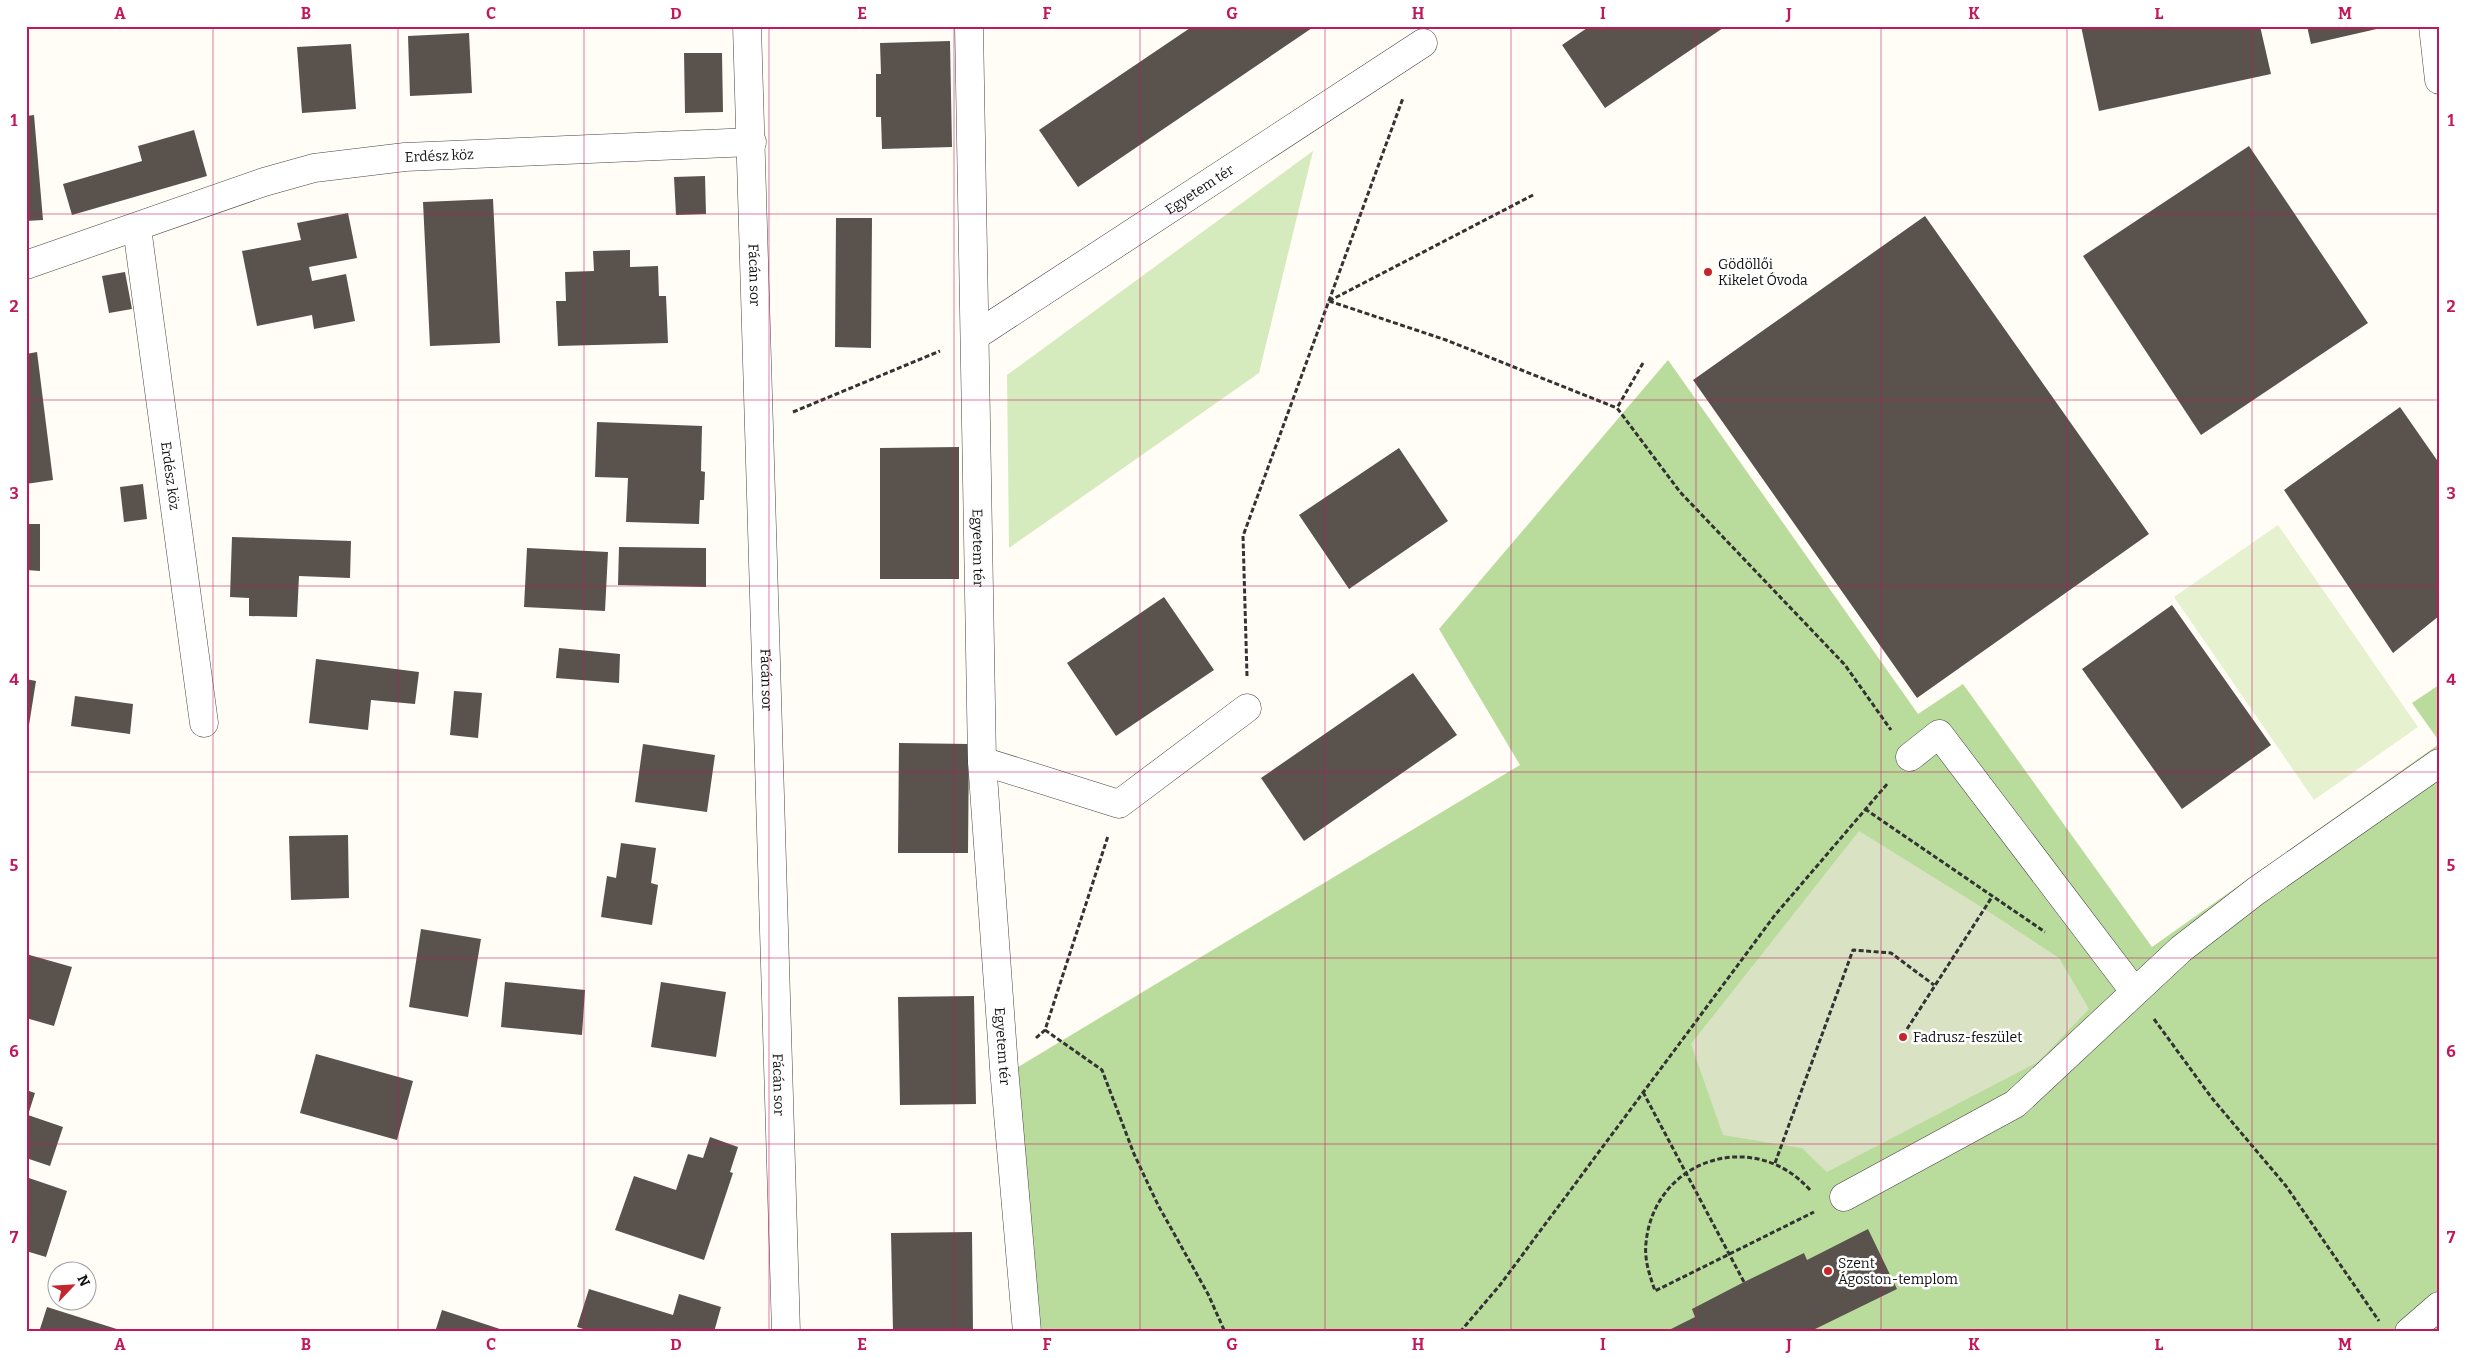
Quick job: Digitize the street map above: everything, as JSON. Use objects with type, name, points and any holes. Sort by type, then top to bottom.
[{"type":"street","name":"Fácán sor","points":[[747,26],[752,142],[786,1332]]},
{"type":"street","name":"Egyetem tér","points":[[969,26],[982,761],[1004,1068],[1028,1332]]},
{"type":"street","points":[[2433,26],[2439,80]]},
{"type":"street","name":"Egyetem tér","points":[[975,336],[1423,43]]},
{"type":"street","name":"Erdész köz","points":[[26,265],[137,228],[264,182],[314,168],[405,157],[752,142]]},
{"type":"street","name":"Erdész köz","points":[[137,228],[204,723]]},
{"type":"street","points":[[982,761],[1119,804],[1248,708]]},
{"type":"street","points":[[1910,757],[1939,734],[2134,992]]},
{"type":"street","points":[[1833,1202],[2015,1104],[2181,949],[2248,897],[2439,763]]},
{"type":"street","points":[[2409,1332],[2439,1306]]},
{"type":"path","points":[[1248,708],[1243,536],[1423,43]]},
{"type":"path","points":[[1329,301],[1535,194]]},
{"type":"path","points":[[1329,301],[1446,340],[1617,408],[1680,492],[1845,665],[1910,757],[1775,915],[1500,1285],[1460,1332]]},
{"type":"path","points":[[795,411],[975,336]]},
{"type":"path","points":[[1617,408],[1643,363]]},
{"type":"path","points":[[1119,804],[1045,1030],[1102,1070],[1134,1154],[1158,1205],[1208,1294],[1225,1332]]},
{"type":"path","points":[[1865,809],[2047,934]]},
{"type":"path","points":[[1907,1029],[1992,897]]},
{"type":"path","points":[[1775,1164],[1853,950],[1891,953],[1934,985]]},
{"type":"path","points":[[2134,992],[2211,1097],[2286,1186],[2339,1267],[2381,1324]]},
{"type":"path","points":[[1643,1092],[1744,1282]]},
{"type":"path","points":[[1743,1156],[1775,1164],[1790,1171],[1809,1188],[1833,1202],[1730,1256],[1655,1291],[1647,1268],[1646,1245],[1649,1225],[1659,1201],[1675,1182],[1697,1166],[1718,1158],[1743,1156]]},
{"type":"green space","points":[[1313,151],[1259,373],[1009,548],[1007,375]]},
{"type":"green space","points":[[1668,360],[1918,714],[1963,684],[2152,947],[2439,744],[2439,1332],[1036,1332],[1013,1070],[1520,765],[1439,629]]},
{"type":"green space","points":[[2278,525],[2418,727],[2314,800],[2174,597]]},
{"type":"green space","points":[[2439,685],[2439,741],[2412,703]]},
{"type":"green space","points":[[1859,831],[2059,958],[2089,1009],[2038,1062],[1827,1172],[1802,1148],[1723,1135],[1691,1044]]},
{"type":"building","points":[[1193,26],[1315,26],[1078,187],[1039,130]]},
{"type":"building","points":[[1590,26],[1726,26],[1605,108],[1562,45]]},
{"type":"building","points":[[2081,26],[2260,26],[2271,74],[2099,111]]},
{"type":"building","points":[[2307,26],[2380,26],[2381,28],[2311,44]]},
{"type":"building","points":[[469,33],[472,93],[410,96],[408,36]]},
{"type":"building","points":[[950,41],[952,147],[882,149],[881,117],[876,117],[876,74],[881,74],[880,43]]},
{"type":"building","points":[[351,44],[356,109],[302,113],[297,47]]},
{"type":"building","points":[[684,53],[722,53],[723,112],[685,113]]},
{"type":"building","points":[[34,115],[43,220],[26,221],[26,116]]},
{"type":"building","points":[[194,130],[207,176],[72,215],[63,184],[142,161],[138,146]]},
{"type":"building","points":[[2249,146],[2368,323],[2201,435],[2083,256]]},
{"type":"building","points":[[705,176],[706,214],[676,215],[674,177]]},
{"type":"building","points":[[493,199],[500,343],[430,346],[423,202]]},
{"type":"building","points":[[348,213],[357,258],[309,267],[312,281],[346,274],[355,321],[314,329],[312,315],[257,326],[242,251],[301,240],[297,223]]},
{"type":"building","points":[[1925,216],[2149,534],[1917,698],[1693,380]]},
{"type":"building","points":[[836,218],[872,218],[871,348],[835,347]]},
{"type":"building","points":[[630,250],[630,267],[658,266],[659,296],[666,296],[668,343],[558,346],[556,301],[566,301],[565,272],[594,271],[593,251]]},
{"type":"building","points":[[125,272],[132,309],[109,313],[102,276]]},
{"type":"building","points":[[37,352],[53,480],[26,484],[26,354]]},
{"type":"building","points":[[2400,407],[2439,463],[2439,616],[2393,653],[2284,490]]},
{"type":"building","points":[[597,422],[702,426],[701,471],[705,472],[704,500],[700,500],[699,524],[626,522],[628,478],[595,477]]},
{"type":"building","points":[[959,447],[959,579],[880,579],[880,448]]},
{"type":"building","points":[[1399,448],[1448,521],[1349,589],[1299,515]]},
{"type":"building","points":[[143,484],[147,519],[124,522],[120,487]]},
{"type":"building","points":[[26,524],[40,524],[40,571],[26,570]]},
{"type":"building","points":[[232,537],[351,541],[350,578],[299,576],[297,617],[249,616],[249,598],[230,597]]},
{"type":"building","points":[[619,547],[706,548],[706,587],[618,585]]},
{"type":"building","points":[[527,548],[608,552],[605,611],[524,607]]},
{"type":"building","points":[[1164,597],[1214,670],[1116,736],[1067,663]]},
{"type":"building","points":[[2172,605],[2271,745],[2182,809],[2082,669]]},
{"type":"building","points":[[559,648],[620,654],[619,683],[556,678]]},
{"type":"building","points":[[316,659],[419,672],[415,704],[371,700],[368,730],[309,723]]},
{"type":"building","points":[[1413,673],[1457,735],[1304,841],[1261,778]]},
{"type":"building","points":[[26,679],[36,681],[29,725],[26,724]]},
{"type":"building","points":[[454,691],[482,693],[478,738],[450,735]]},
{"type":"building","points":[[75,696],[133,704],[130,734],[71,726]]},
{"type":"building","points":[[899,743],[969,744],[968,853],[898,853]]},
{"type":"building","points":[[643,744],[715,755],[707,812],[635,802]]},
{"type":"building","points":[[348,835],[349,898],[291,900],[289,836]]},
{"type":"building","points":[[621,843],[656,848],[651,883],[658,885],[652,925],[601,917],[607,876],[616,878]]},
{"type":"building","points":[[421,929],[481,939],[468,1017],[409,1007]]},
{"type":"building","points":[[26,954],[72,967],[54,1026],[26,1018]]},
{"type":"building","points":[[505,982],[585,990],[582,1035],[501,1027]]},
{"type":"building","points":[[661,982],[726,992],[716,1057],[651,1047]]},
{"type":"building","points":[[974,996],[976,1104],[900,1105],[898,997]]},
{"type":"building","points":[[316,1054],[413,1081],[397,1140],[300,1113]]},
{"type":"building","points":[[26,1090],[35,1093],[28,1115],[63,1127],[50,1166],[26,1158]]},
{"type":"building","points":[[710,1137],[738,1147],[730,1172],[733,1173],[704,1260],[615,1230],[634,1176],[676,1190],[688,1154],[703,1158]]},
{"type":"building","points":[[26,1177],[67,1191],[46,1257],[26,1251]]},
{"type":"building","name":"Szent Ágoston-templom","points":[[1868,1229],[1897,1289],[1809,1332],[1665,1332],[1695,1317],[1692,1309],[1744,1282],[1804,1253],[1807,1260]]},
{"type":"building","points":[[972,1232],[973,1332],[893,1332],[891,1233]]},
{"type":"building","points":[[589,1289],[673,1315],[679,1294],[721,1307],[714,1332],[593,1332],[577,1327]]},
{"type":"building","points":[[47,1307],[48,1310],[56,1310],[123,1331],[123,1332],[39,1332]]},
{"type":"building","points":[[442,1310],[506,1331],[506,1332],[435,1332]]},
{"type":"place","name":"Gödöllői Kikelet Óvoda","points":[[1708,272]]},
{"type":"place","name":"Fadrusz-feszület","points":[[1903,1037]]},
{"type":"place","name":"Szent Ágoston-templom","points":[[1828,1271]]}]
